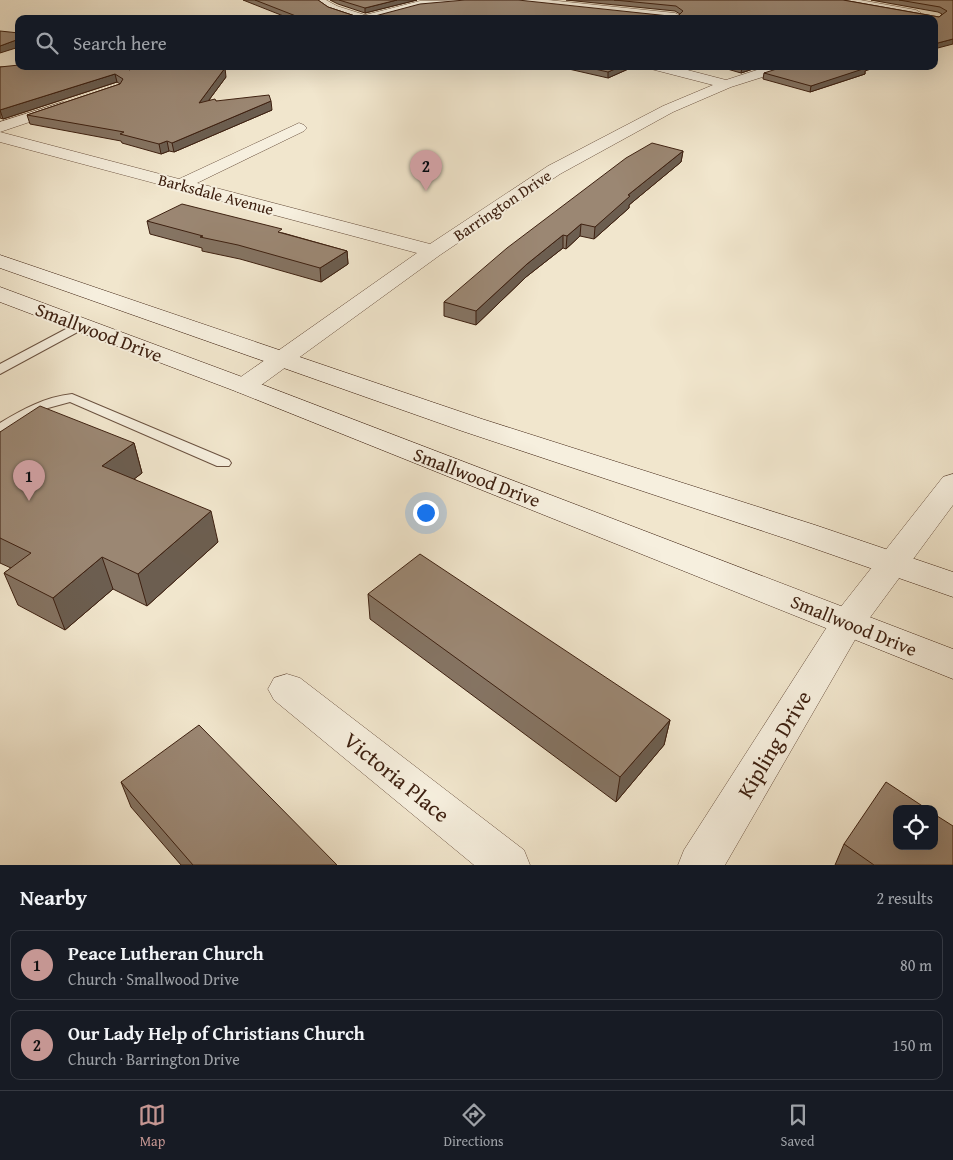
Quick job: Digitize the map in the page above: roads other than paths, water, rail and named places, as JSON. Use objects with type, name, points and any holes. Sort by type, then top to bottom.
[{"type":"street","points":[[318,0],[332,8],[356,15]]},
{"type":"street","points":[[378,15],[420,4],[465,0]]},
{"type":"street","points":[[517,0],[664,15]]},
{"type":"street","points":[[842,0],[929,15]]},
{"type":"street","points":[[672,70],[726,84]]},
{"type":"street","name":"Barrington Drive","points":[[244,386],[433,251],[554,170],[651,117],[726,84],[770,70]]},
{"type":"street","points":[[0,127],[80,100]]},
{"type":"street","points":[[182,184],[299,128]]},
{"type":"street","name":"Barksdale Avenue","points":[[0,136],[433,251]]},
{"type":"street","name":"Smallwood Drive","points":[[0,261],[472,425],[804,533],[953,585]]},
{"type":"street","name":"Smallwood Drive","points":[[0,294],[244,386],[953,664]]},
{"type":"street","name":"Kipling Drive","points":[[700,865],[848,622],[953,484]]},
{"type":"street","name":"Victoria Place","points":[[286,689],[508,865]]},
{"type":"lane","points":[[0,370],[81,325]]},
{"type":"lane","points":[[0,430],[40,405],[56,399],[72,398],[223,463]]},
{"type":"place","name":"Our Lady Help of Christians Church","points":[[426,191]]},
{"type":"place","name":"Peace Lutheran Church","points":[[29,501]]}]
